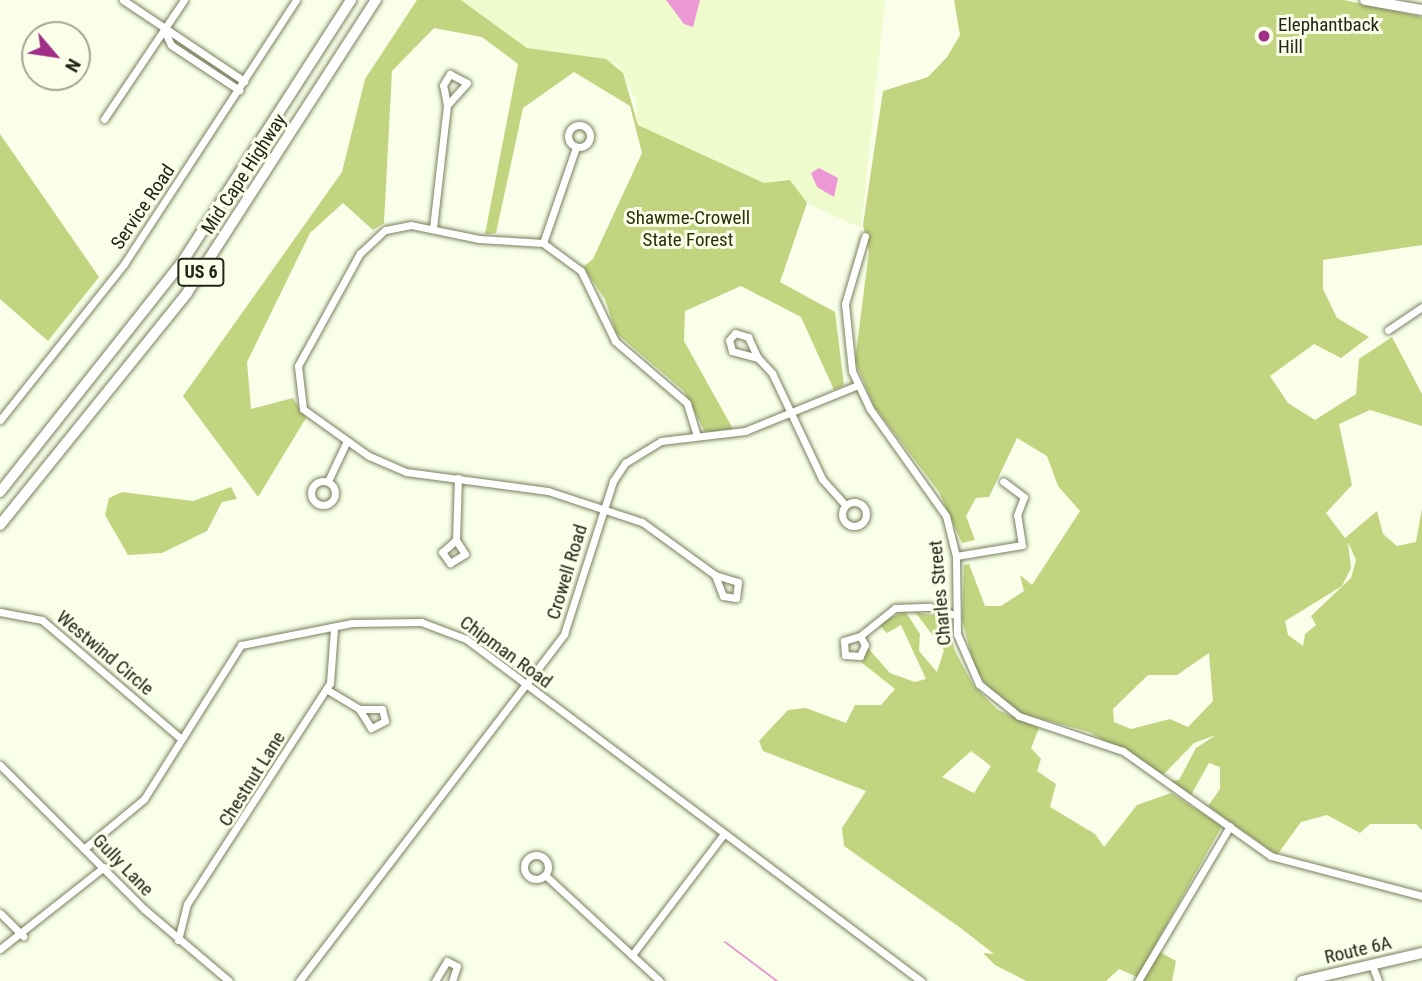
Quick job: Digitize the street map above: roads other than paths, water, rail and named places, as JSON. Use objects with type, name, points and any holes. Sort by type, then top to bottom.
[{"type":"highway","name":"Mid Cape Highway","points":[[0,492],[181,264],[351,0]]},
{"type":"highway","name":"Mid Cape Highway","points":[[0,525],[187,293],[376,0]]},
{"type":"main road","points":[[1366,0],[1422,10]]},
{"type":"main road","name":"Route 6A","points":[[1302,981],[1422,953]]},
{"type":"street","points":[[123,0],[165,31],[244,81]]},
{"type":"street","points":[[104,119],[184,0]]},
{"type":"street","name":"Service Road","points":[[2,415],[108,286],[296,0]]},
{"type":"street","points":[[165,31],[171,45],[239,90]]},
{"type":"street","points":[[432,228],[447,105]]},
{"type":"street","points":[[543,243],[576,148]]},
{"type":"street","points":[[697,436],[687,403],[615,341],[581,271],[543,243],[479,239],[432,228],[397,226],[370,240],[298,366],[303,409],[346,443],[406,472],[548,491],[604,508],[653,527],[715,575]]},
{"type":"street","name":"Charles Street","points":[[865,236],[845,304],[858,386],[934,492],[956,556],[955,615],[964,660],[1002,706],[1123,751],[1285,863],[1422,896]]},
{"type":"street","points":[[1388,330],[1422,307]]},
{"type":"street","points":[[758,358],[822,479],[843,502]]},
{"type":"street","name":"Crowell Road","points":[[299,981],[527,686],[570,624],[604,508],[620,469],[634,454],[661,441],[745,431],[791,416],[858,386]]},
{"type":"street","points":[[328,481],[346,443]]},
{"type":"street","points":[[456,540],[458,478]]},
{"type":"street","points":[[956,556],[1022,545],[1017,515],[1024,497],[1003,481]]},
{"type":"street","points":[[860,636],[895,608],[930,607],[955,615]]},
{"type":"street","name":"Westwind Circle","points":[[0,612],[42,620],[180,738]]},
{"type":"street","name":"Chipman Road","points":[[86,847],[144,799],[241,645],[365,622],[441,625],[527,686],[921,981]]},
{"type":"street","name":"Chestnut Lane","points":[[178,940],[187,904],[326,689],[336,658],[334,628]]},
{"type":"street","points":[[326,689],[359,709]]},
{"type":"street","name":"Gully Lane","points":[[0,765],[178,940],[229,981]]},
{"type":"street","points":[[1138,981],[1230,826]]},
{"type":"street","points":[[632,956],[723,835]]},
{"type":"street","points":[[0,949],[23,936],[104,867]]},
{"type":"street","points":[[545,875],[660,981]]},
{"type":"street","points":[[0,913],[23,936]]},
{"type":"street","points":[[435,981],[447,961],[458,973],[452,981]]},
{"type":"street","points":[[1372,965],[1378,981]]},
{"type":"waterway","points":[[725,942],[777,981]]},
{"type":"place","name":"Elephantback Hill","points":[[1264,36]]},
{"type":"park label","name":"Shawme-Crowell State Forest","points":[[688,229]]}]
